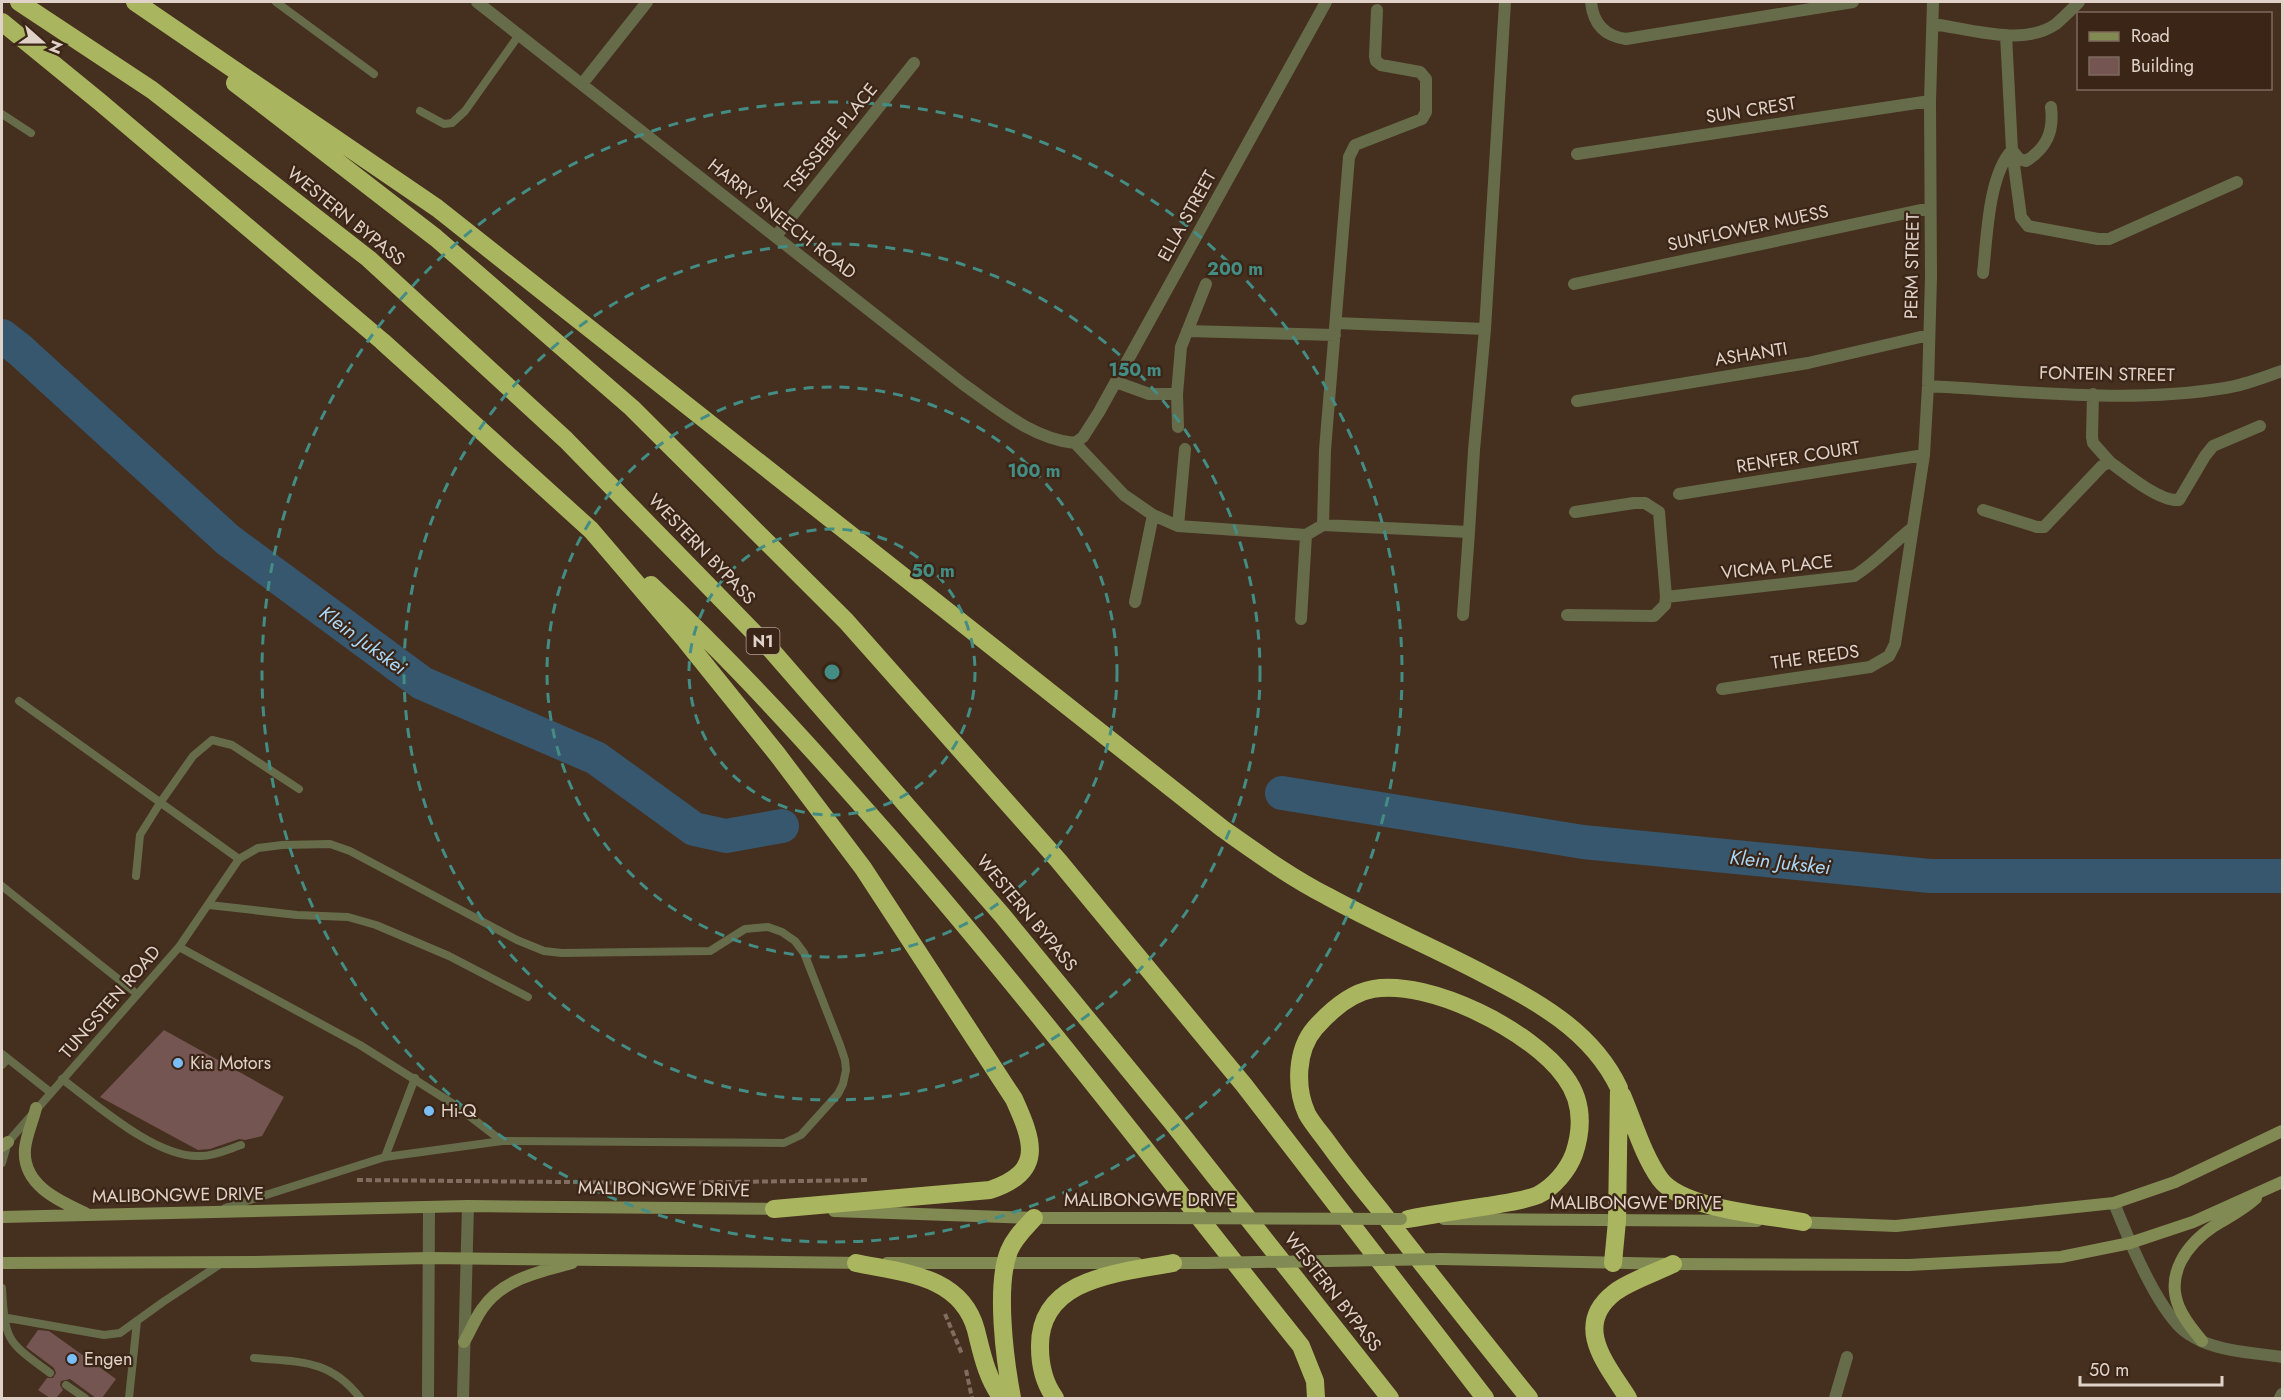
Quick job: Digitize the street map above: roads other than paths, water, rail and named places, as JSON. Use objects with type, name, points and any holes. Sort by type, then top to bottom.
[{"type":"highway","name":"WESTERN BYPASS","points":[[19,2],[152,90],[369,259],[583,457],[773,652],[1002,915],[1171,1121],[1390,1398]]},
{"type":"highway","name":"WESTERN BYPASS","points":[[125,2],[296,128],[436,238],[632,408],[846,621],[1058,860],[1244,1085],[1485,1398]]},
{"type":"highway","points":[[135,2],[437,208],[1223,829],[1277,868],[1327,897],[1533,999],[1568,1024],[1598,1053],[1611,1071],[1649,1160],[1661,1180],[1673,1191],[1701,1204],[1803,1222]]},
{"type":"highway","points":[[2,22],[382,341],[692,623],[825,763],[978,940],[1302,1347],[1316,1381],[1316,1398]]},
{"type":"highway","points":[[591,530],[686,641],[777,754],[863,868],[1014,1099],[1028,1130],[1031,1147],[1020,1174],[1011,1183],[990,1190],[774,1209]]},
{"type":"highway","points":[[1404,1219],[1516,1201],[1538,1195],[1548,1188],[1570,1164],[1580,1134],[1579,1107],[1566,1078],[1543,1053],[1503,1025],[1439,996],[1411,989],[1373,989],[1346,1000],[1326,1015],[1308,1036],[1299,1066],[1300,1089],[1307,1114],[1344,1166],[1529,1398]]},
{"type":"highway","points":[[1613,1263],[1617,1221],[1619,1088]]},
{"type":"highway","points":[[1012,1398],[1004,1351],[1003,1278],[1008,1251],[1034,1218]]},
{"type":"highway","points":[[856,1263],[918,1277],[951,1290],[966,1309],[975,1326],[982,1358],[994,1389],[1002,1398]]},
{"type":"highway","points":[[1055,1398],[1046,1386],[1040,1362],[1040,1336],[1048,1314],[1059,1298],[1090,1281],[1173,1263]]},
{"type":"highway","points":[[1628,1398],[1601,1356],[1593,1331],[1594,1318],[1614,1292],[1673,1264]]},
{"type":"main road","points":[[36,1108],[25,1150],[28,1167],[38,1185],[56,1200],[89,1215]]},
{"type":"main road","name":"MALIBONGWE DRIVE","points":[[2,1217],[468,1206],[774,1209],[1034,1218],[1803,1222],[1896,1226],[2114,1203],[2175,1182],[2283,1131]]},
{"type":"main road","points":[[2,1263],[428,1258],[1006,1264],[1441,1259],[1673,1264],[1909,1265],[2061,1257],[2130,1243],[2193,1222],[2283,1182]]},
{"type":"main road","points":[[2202,1341],[2188,1323],[2176,1300],[2174,1292],[2176,1271],[2188,1248],[2212,1228],[2244,1209],[2264,1191]]},
{"type":"main road","points":[[464,1342],[482,1309],[501,1288],[529,1275],[585,1260]]},
{"type":"street","name":"HARRY SNEECH ROAD","points":[[477,2],[776,236],[913,347],[963,384],[1040,435],[1059,442],[1075,443]]},
{"type":"street","points":[[582,84],[646,2]]},
{"type":"street","name":"ELLA STREET","points":[[1075,443],[1083,437],[1116,382],[1326,2]]},
{"type":"street","points":[[1463,615],[1485,329],[1505,2]]},
{"type":"street","points":[[1591,2],[1595,21],[1602,29],[1616,38],[1626,39],[1853,2]]},
{"type":"street","name":"PERM STREET","points":[[1911,529],[1923,455],[1928,386],[1933,2]]},
{"type":"street","points":[[1933,24],[2006,35],[2036,34],[2055,25],[2079,2]]},
{"type":"street","points":[[1323,525],[1325,450],[1351,149],[1354,145],[1422,119],[1426,112],[1424,75],[1420,72],[1381,65],[1376,62],[1377,10]]},
{"type":"street","points":[[2006,35],[2013,150],[2021,217],[2028,226],[2109,239],[2236,182]]},
{"type":"street","name":"TSESSEBE PLACE","points":[[776,236],[914,63]]},
{"type":"street","name":"SUN CREST","points":[[1577,154],[1930,101]]},
{"type":"street","points":[[2013,150],[2019,159],[2026,161],[2038,153],[2047,139],[2053,122],[2051,107]]},
{"type":"street","points":[[1983,273],[1993,197],[2004,158],[2013,150]]},
{"type":"street","name":"SUNFLOWER MUESS","points":[[1574,284],[1930,208]]},
{"type":"street","points":[[1178,427],[1177,394],[1181,347],[1206,284]]},
{"type":"street","points":[[1187,330],[1485,329]]},
{"type":"street","name":"ASHANTI","points":[[1577,401],[1808,363],[1929,335]]},
{"type":"street","name":"FONTEIN STREET","points":[[1928,386],[2120,395],[2188,393],[2228,388],[2283,371]]},
{"type":"street","points":[[1116,382],[1149,394],[1177,394]]},
{"type":"street","points":[[2092,394],[2091,437],[2093,443],[2110,462],[2139,484],[2171,500],[2179,500],[2213,446],[2260,426]]},
{"type":"street","points":[[1075,443],[1124,495],[1153,515],[1178,526],[1306,535],[1323,525],[1469,532]]},
{"type":"street","points":[[1178,526],[1185,449]]},
{"type":"street","name":"RENFER COURT","points":[[1678,494],[1923,455]]},
{"type":"street","points":[[1983,510],[2037,527],[2044,527],[2102,466],[2110,462]]},
{"type":"street","points":[[1567,615],[1654,616],[1665,605],[1666,597],[1659,512],[1645,503],[1634,503],[1575,512]]},
{"type":"street","points":[[1135,602],[1153,515]]},
{"type":"street","name":"VICMA PLACE","points":[[1666,597],[1854,576],[1866,569],[1911,529]]},
{"type":"street","name":"THE REEDS","points":[[1722,689],[1870,668],[1889,656],[1895,644],[1911,529]]},
{"type":"street","points":[[1301,619],[1306,535]]},
{"type":"street","points":[[2114,1203],[2130,1243],[2163,1305],[2182,1330],[2202,1341],[2231,1350],[2283,1357]]},
{"type":"street","points":[[463,1398],[468,1206]]},
{"type":"street","points":[[428,1398],[429,1207]]},
{"type":"street","points":[[1835,1398],[1847,1357]]},
{"type":"street","points":[[2280,1398],[2283,1394]]},
{"type":"lane","points":[[276,2],[375,74]]},
{"type":"lane","points":[[420,111],[444,124],[452,123],[465,111],[519,35]]},
{"type":"lane","points":[[2,114],[32,133]]},
{"type":"lane","points":[[19,701],[238,859],[258,848],[313,843],[330,844],[350,851],[517,940],[544,951],[562,953],[710,951],[745,929],[768,927],[782,932],[795,941],[804,953],[840,1045],[846,1070],[838,1094],[801,1135],[784,1143],[502,1141],[386,1157],[213,1212]]},
{"type":"lane","points":[[136,876],[140,835],[193,756],[212,740],[232,745],[299,789]]},
{"type":"lane","name":"TUNGSTEN ROAD","points":[[2,1163],[5,1144],[178,947],[238,859]]},
{"type":"lane","points":[[2,886],[137,994]]},
{"type":"lane","points":[[208,905],[297,915],[348,917],[376,925],[449,956],[528,997]]},
{"type":"lane","points":[[178,947],[360,1045],[415,1078],[502,1141]]},
{"type":"lane","points":[[2,1065],[5,1056],[50,1092]]},
{"type":"lane","points":[[386,1157],[415,1078]]},
{"type":"lane","points":[[62,1079],[143,1137],[172,1153],[201,1156],[241,1145]]},
{"type":"lane","points":[[2,1317],[104,1335],[120,1334],[223,1262]]},
{"type":"lane","points":[[2,1288],[2,1317],[9,1339],[16,1348],[50,1373]]},
{"type":"lane","points":[[129,1398],[137,1321]]},
{"type":"lane","points":[[254,1358],[295,1362],[324,1368],[338,1375],[360,1398]]},
{"type":"lane","points":[[66,1384],[85,1398]]},
{"type":"waterway","name":"Klein Jukskei","points":[[2,336],[228,540],[422,683],[596,758],[694,829],[726,836],[782,826]]},
{"type":"waterway","name":"Klein Jukskei","points":[[1282,793],[1583,842],[1930,876],[2282,876]]},
{"type":"place","name":"Kia Motors","points":[[178,1063]]},
{"type":"place","name":"Hi-Q","points":[[429,1111]]},
{"type":"place","name":"Engen","points":[[72,1359]]}]
